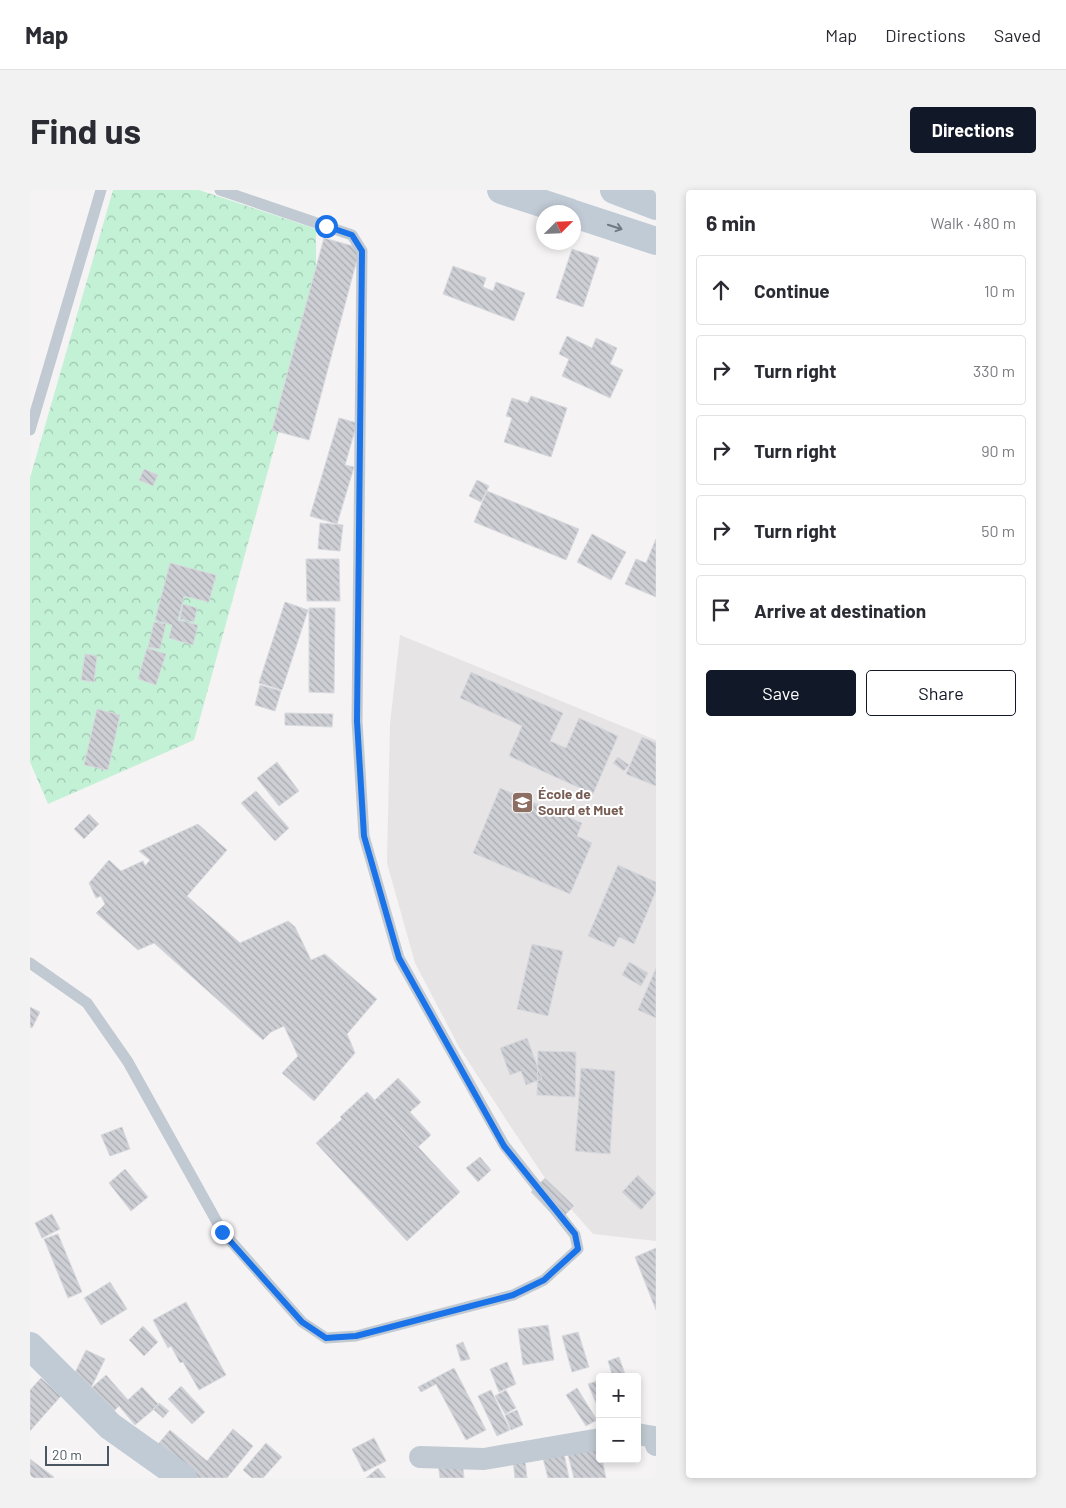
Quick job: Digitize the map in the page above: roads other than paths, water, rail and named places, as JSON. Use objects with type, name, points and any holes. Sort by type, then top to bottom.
[{"type":"main road","points":[[500,190],[548,205]]},
{"type":"main road","points":[[614,190],[656,206]]},
{"type":"main road","points":[[581,216],[656,241]]},
{"type":"main road","points":[[30,1346],[110,1426],[183,1478]]},
{"type":"street","points":[[641,1435],[654,1437],[656,1445]]},
{"type":"street","points":[[420,1457],[484,1459],[596,1440]]},
{"type":"lane","points":[[30,430],[101,190]]},
{"type":"lane","points":[[30,963],[87,1003],[128,1062],[222,1232],[302,1322],[326,1338],[356,1336],[513,1295],[544,1280],[578,1249],[575,1234],[504,1146],[399,958],[364,836],[357,721],[362,251],[352,235],[220,190]]},
{"type":"place","name":"École de Sourd et Muet","points":[[522,802]]}]
